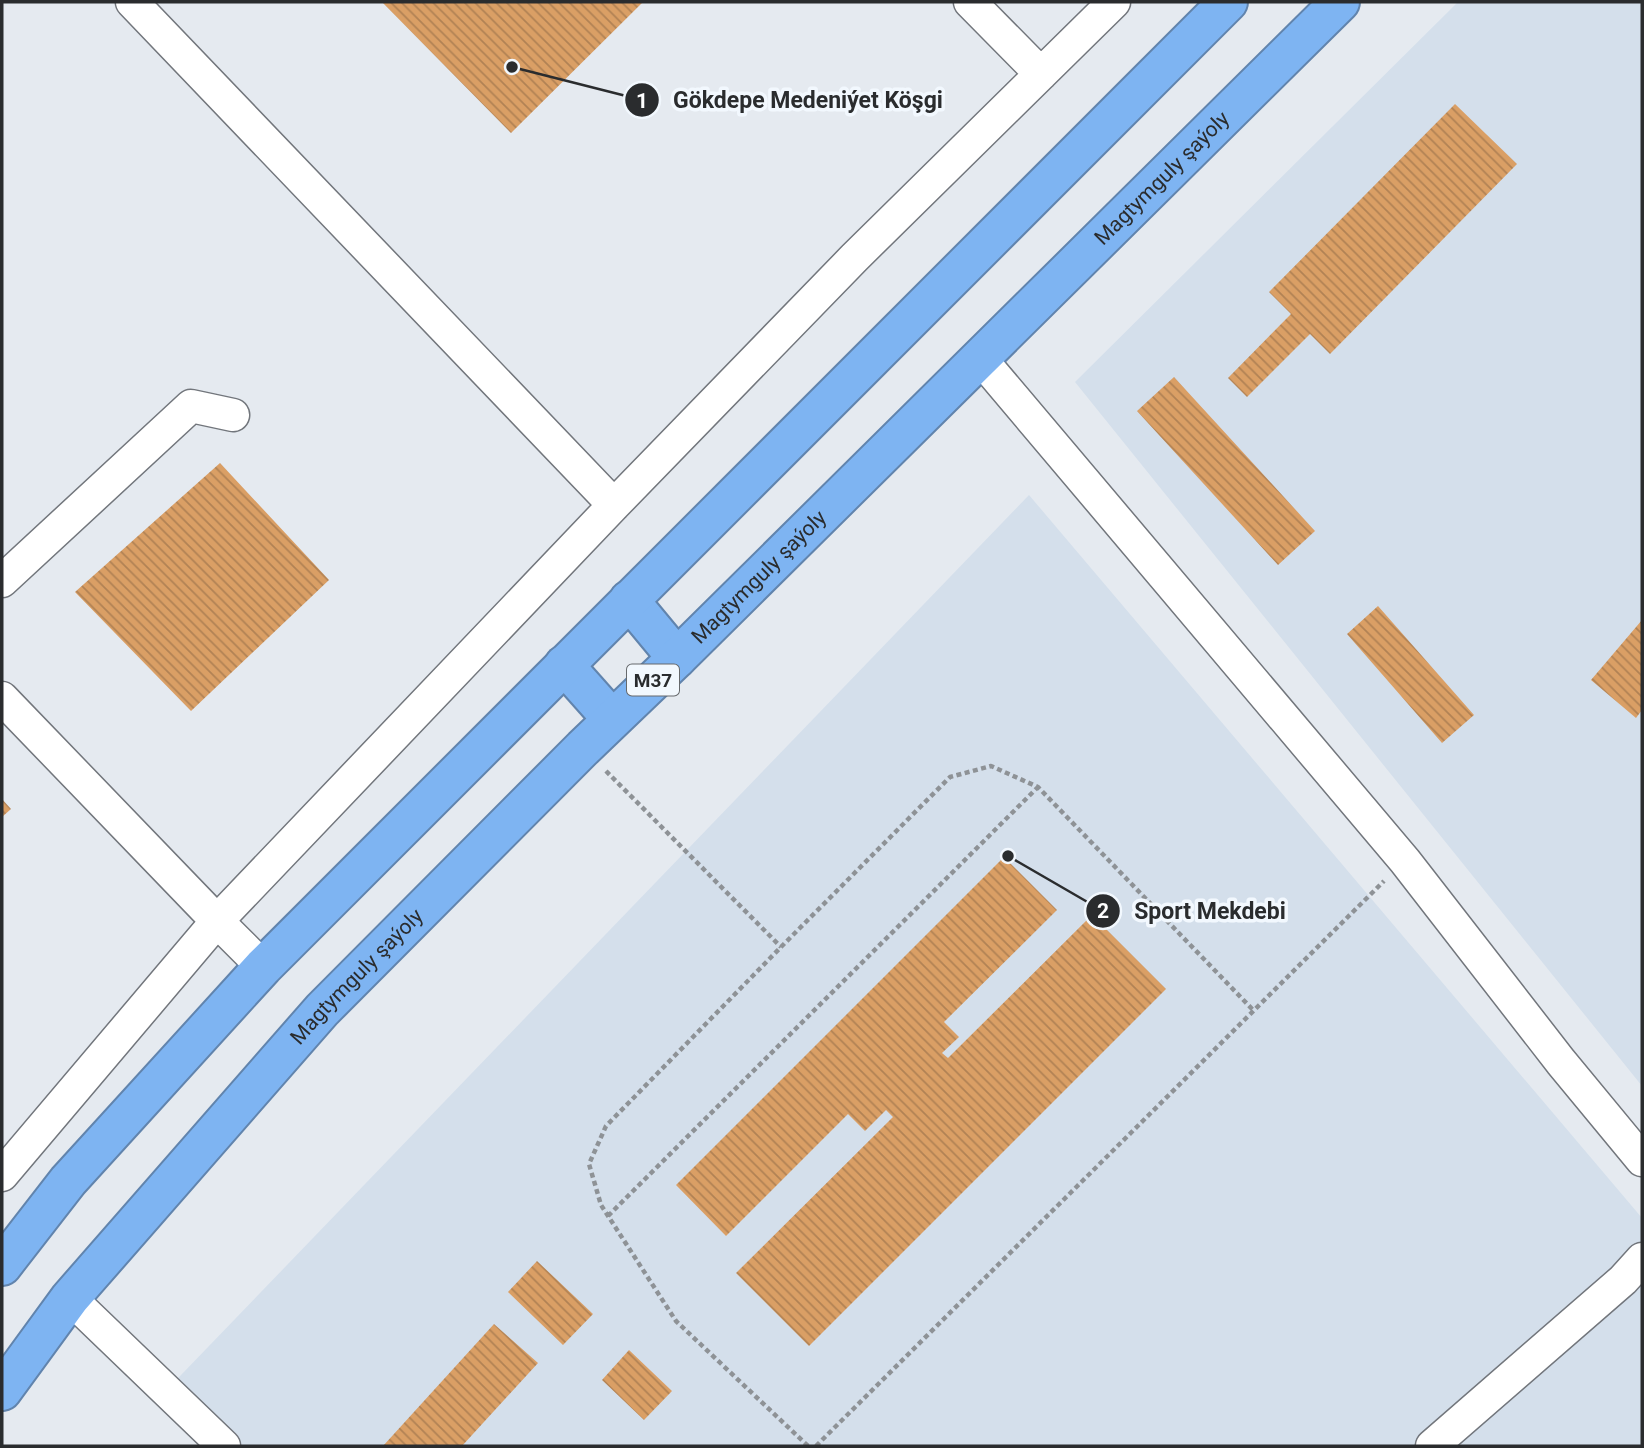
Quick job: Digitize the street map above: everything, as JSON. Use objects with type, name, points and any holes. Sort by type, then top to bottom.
[{"type":"highway","points":[[2,1266],[68,1181],[263,967],[1228,2]]},
{"type":"highway","name":"Magtymguly şaýoly","points":[[2,1391],[70,1298],[322,1010],[612,719],[677,658],[1340,2]]},
{"type":"highway","points":[[629,600],[677,658]]},
{"type":"highway","points":[[564,665],[612,719]]},
{"type":"street","points":[[132,2],[614,505]]},
{"type":"street","points":[[970,2],[1041,74]]},
{"type":"street","points":[[2,1175],[217,921],[854,258],[1114,2]]},
{"type":"street","points":[[981,358],[1405,861],[1561,1062],[1642,1160]]},
{"type":"street","points":[[2,581],[191,406],[233,415]]},
{"type":"street","points":[[2,698],[263,967]]},
{"type":"street","points":[[1432,1446],[1623,1280],[1642,1259]]},
{"type":"street","points":[[70,1298],[224,1446]]},
{"type":"path","points":[[583,748],[780,947]]},
{"type":"path","points":[[808,1446],[677,1321],[601,1205],[589,1164],[606,1126],[950,777],[991,765],[1038,788],[1254,1011]]},
{"type":"path","points":[[608,1216],[1038,788]]},
{"type":"path","points":[[816,1446],[1405,861]]},
{"type":"shaded area","points":[[1458,2],[1642,2],[1642,1086],[1075,382]]},
{"type":"shaded area","points":[[1029,495],[1642,1218],[1642,1446],[200,1446],[155,1402]]},
{"type":"building","points":[[382,2],[643,2],[511,133]]},
{"type":"building","points":[[1455,104],[1517,164],[1330,354],[1310,334],[1247,397],[1228,378],[1291,314],[1269,292]]},
{"type":"building","points":[[1174,377],[1315,531],[1278,565],[1137,411]]},
{"type":"building","points":[[220,463],[329,580],[191,711],[75,592]]},
{"type":"building","points":[[1378,606],[1474,715],[1442,743],[1347,634]]},
{"type":"building","points":[[1642,620],[1642,710],[1636,718],[1591,680]]},
{"type":"building","points":[[2,799],[11,809],[2,817]]},
{"type":"building","points":[[1004,857],[1057,910],[944,1022],[959,1037],[942,1053],[948,1058],[1092,915],[1166,989],[809,1346],[736,1273],[893,1117],[886,1110],[865,1131],[848,1114],[726,1236],[676,1185]]},
{"type":"building","points":[[537,1261],[593,1314],[563,1345],[508,1292]]},
{"type":"building","points":[[494,1324],[538,1363],[462,1446],[383,1446]]},
{"type":"building","points":[[629,1350],[672,1391],[644,1420],[602,1380]]},
{"type":"place","name":"Gökdepe Medeniýet Köşgi","points":[[512,67]]},
{"type":"place","name":"Sport Mekdebi","points":[[1008,856]]}]
